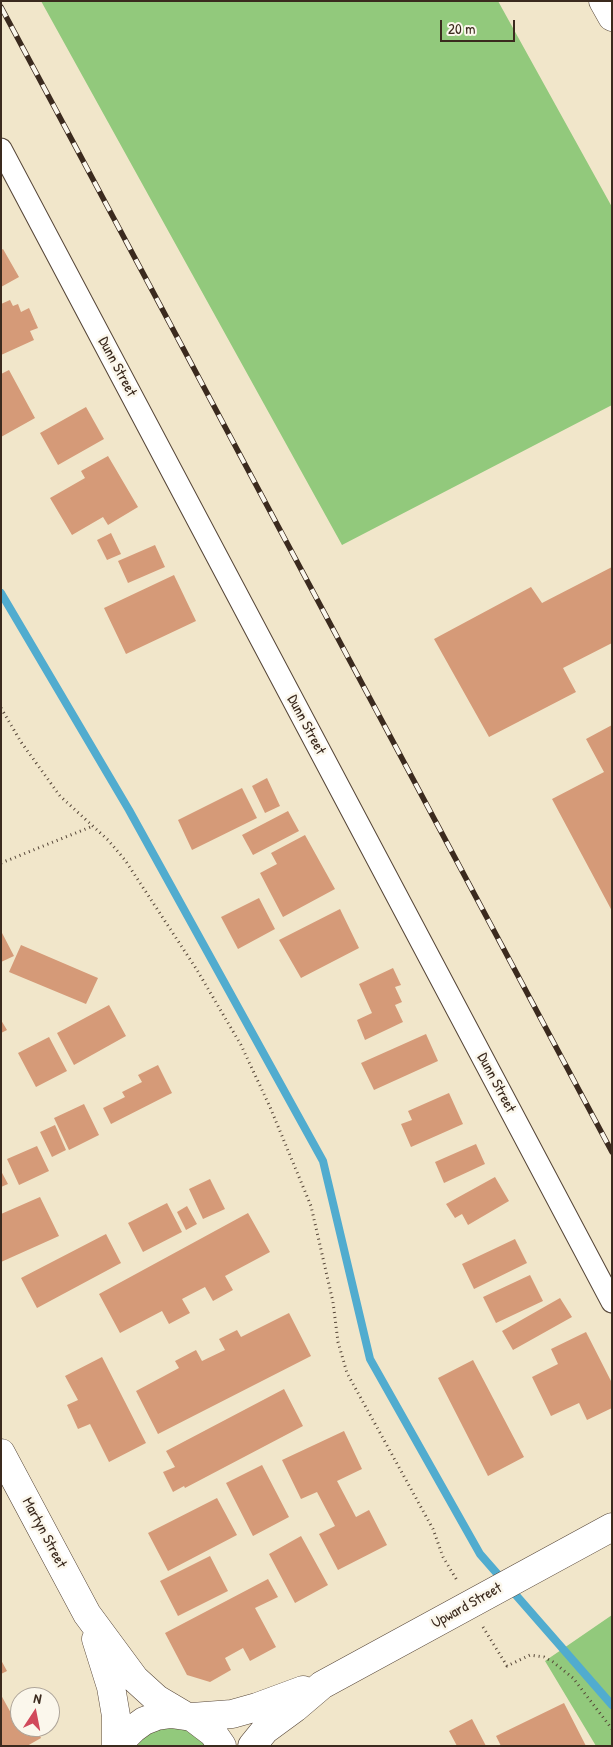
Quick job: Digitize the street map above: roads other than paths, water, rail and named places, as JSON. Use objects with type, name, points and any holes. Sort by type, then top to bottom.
[{"type":"street","points":[[603,1],[612,17]]},
{"type":"street","name":"Dunn Street","points":[[1,149],[612,1302]]},
{"type":"street","name":"Martyn Street","points":[[1,1453],[87,1614],[102,1653],[111,1687],[116,1716],[118,1746]]},
{"type":"street","name":"Upward Street","points":[[252,1746],[265,1730],[322,1685],[612,1527]]},
{"type":"street","name":"Martyn Street","points":[[87,1614],[135,1679],[157,1699],[188,1716],[213,1733],[222,1746]]},
{"type":"street","name":"Upward Street","points":[[118,1746],[133,1729],[144,1721],[157,1716],[171,1714],[188,1716],[232,1714],[257,1707],[300,1690],[322,1685]]},
{"type":"waterway","points":[[1,593],[129,810],[323,1161],[370,1359],[480,1554],[612,1705]]},
{"type":"railway","points":[[1,7],[612,1152]]}]
